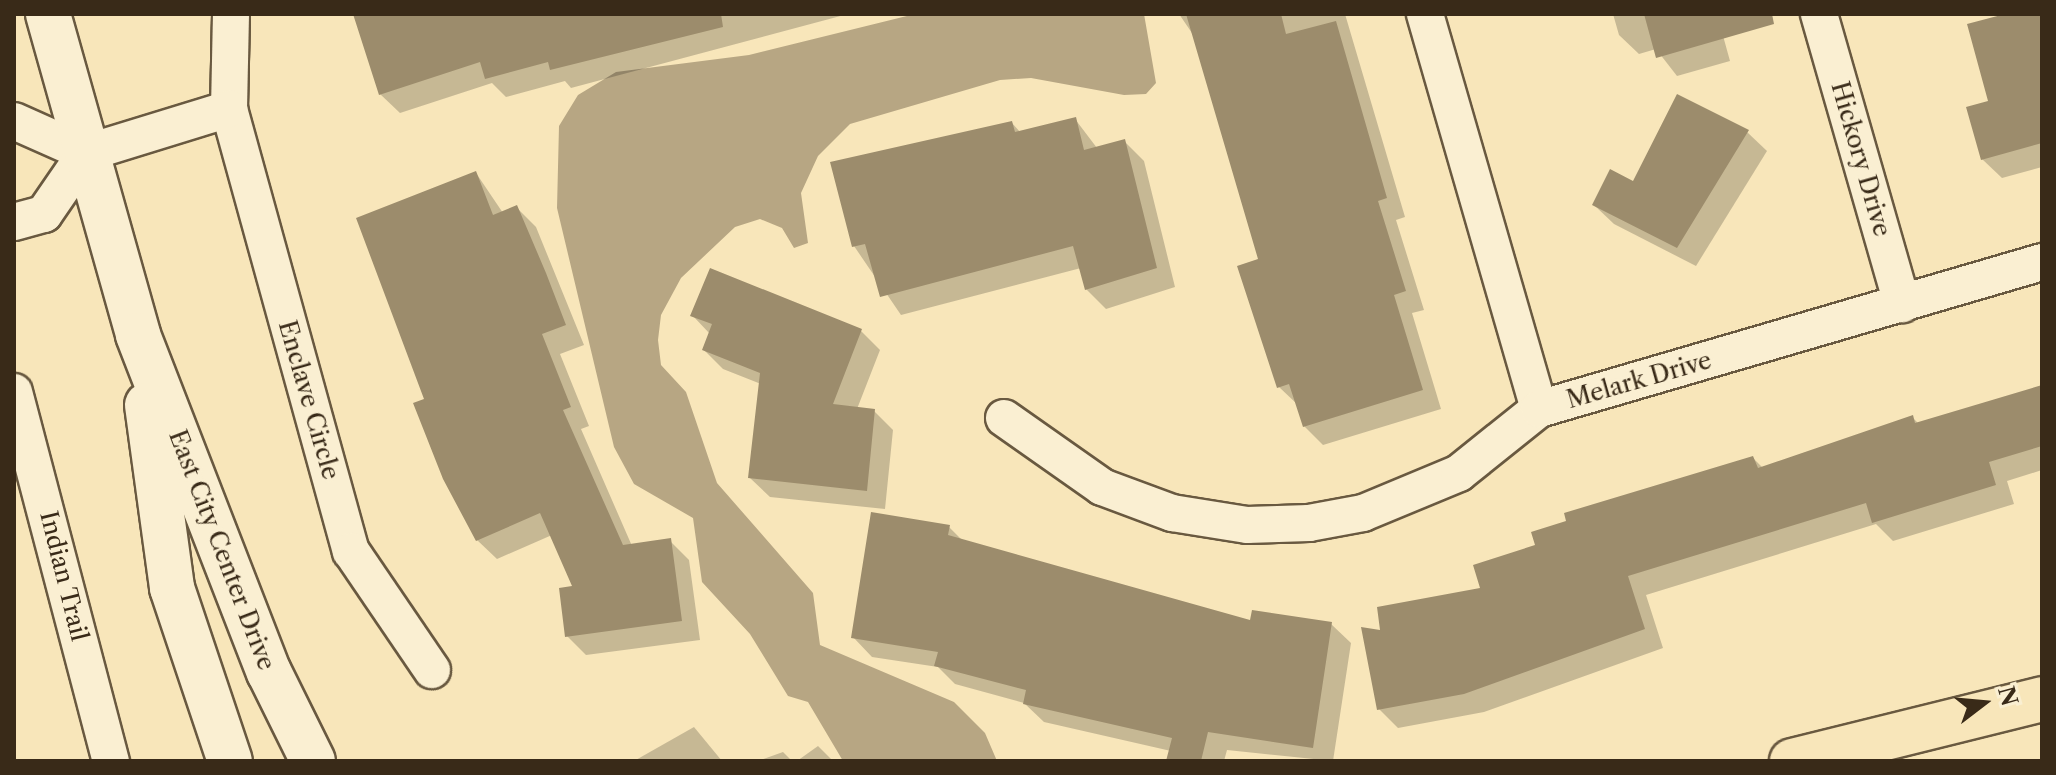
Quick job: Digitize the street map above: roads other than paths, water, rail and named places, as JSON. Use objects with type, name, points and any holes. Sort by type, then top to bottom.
[{"type":"highway","points":[[1792,761],[2042,699]]},
{"type":"street","name":"East City Center Drive","points":[[48,14],[138,335],[269,672],[313,761]]},
{"type":"street","points":[[14,222],[44,214],[86,153],[229,109],[231,14]]},
{"type":"street","name":"Melark Drive","points":[[1425,14],[1539,409],[2042,262]]},
{"type":"street","name":"Hickory Drive","points":[[1819,14],[1902,304]]},
{"type":"street","name":"Enclave Circle","points":[[229,109],[351,551],[432,670]]},
{"type":"street","points":[[14,121],[86,153]]},
{"type":"street","name":"East City Center Drive","points":[[138,335],[172,588],[230,761]]},
{"type":"street","name":"Indian Trail","points":[[14,392],[111,761]]},
{"type":"street","points":[[1004,418],[1102,487],[1172,513],[1247,525],[1309,523],[1412,496],[1504,442],[1539,409]]}]
